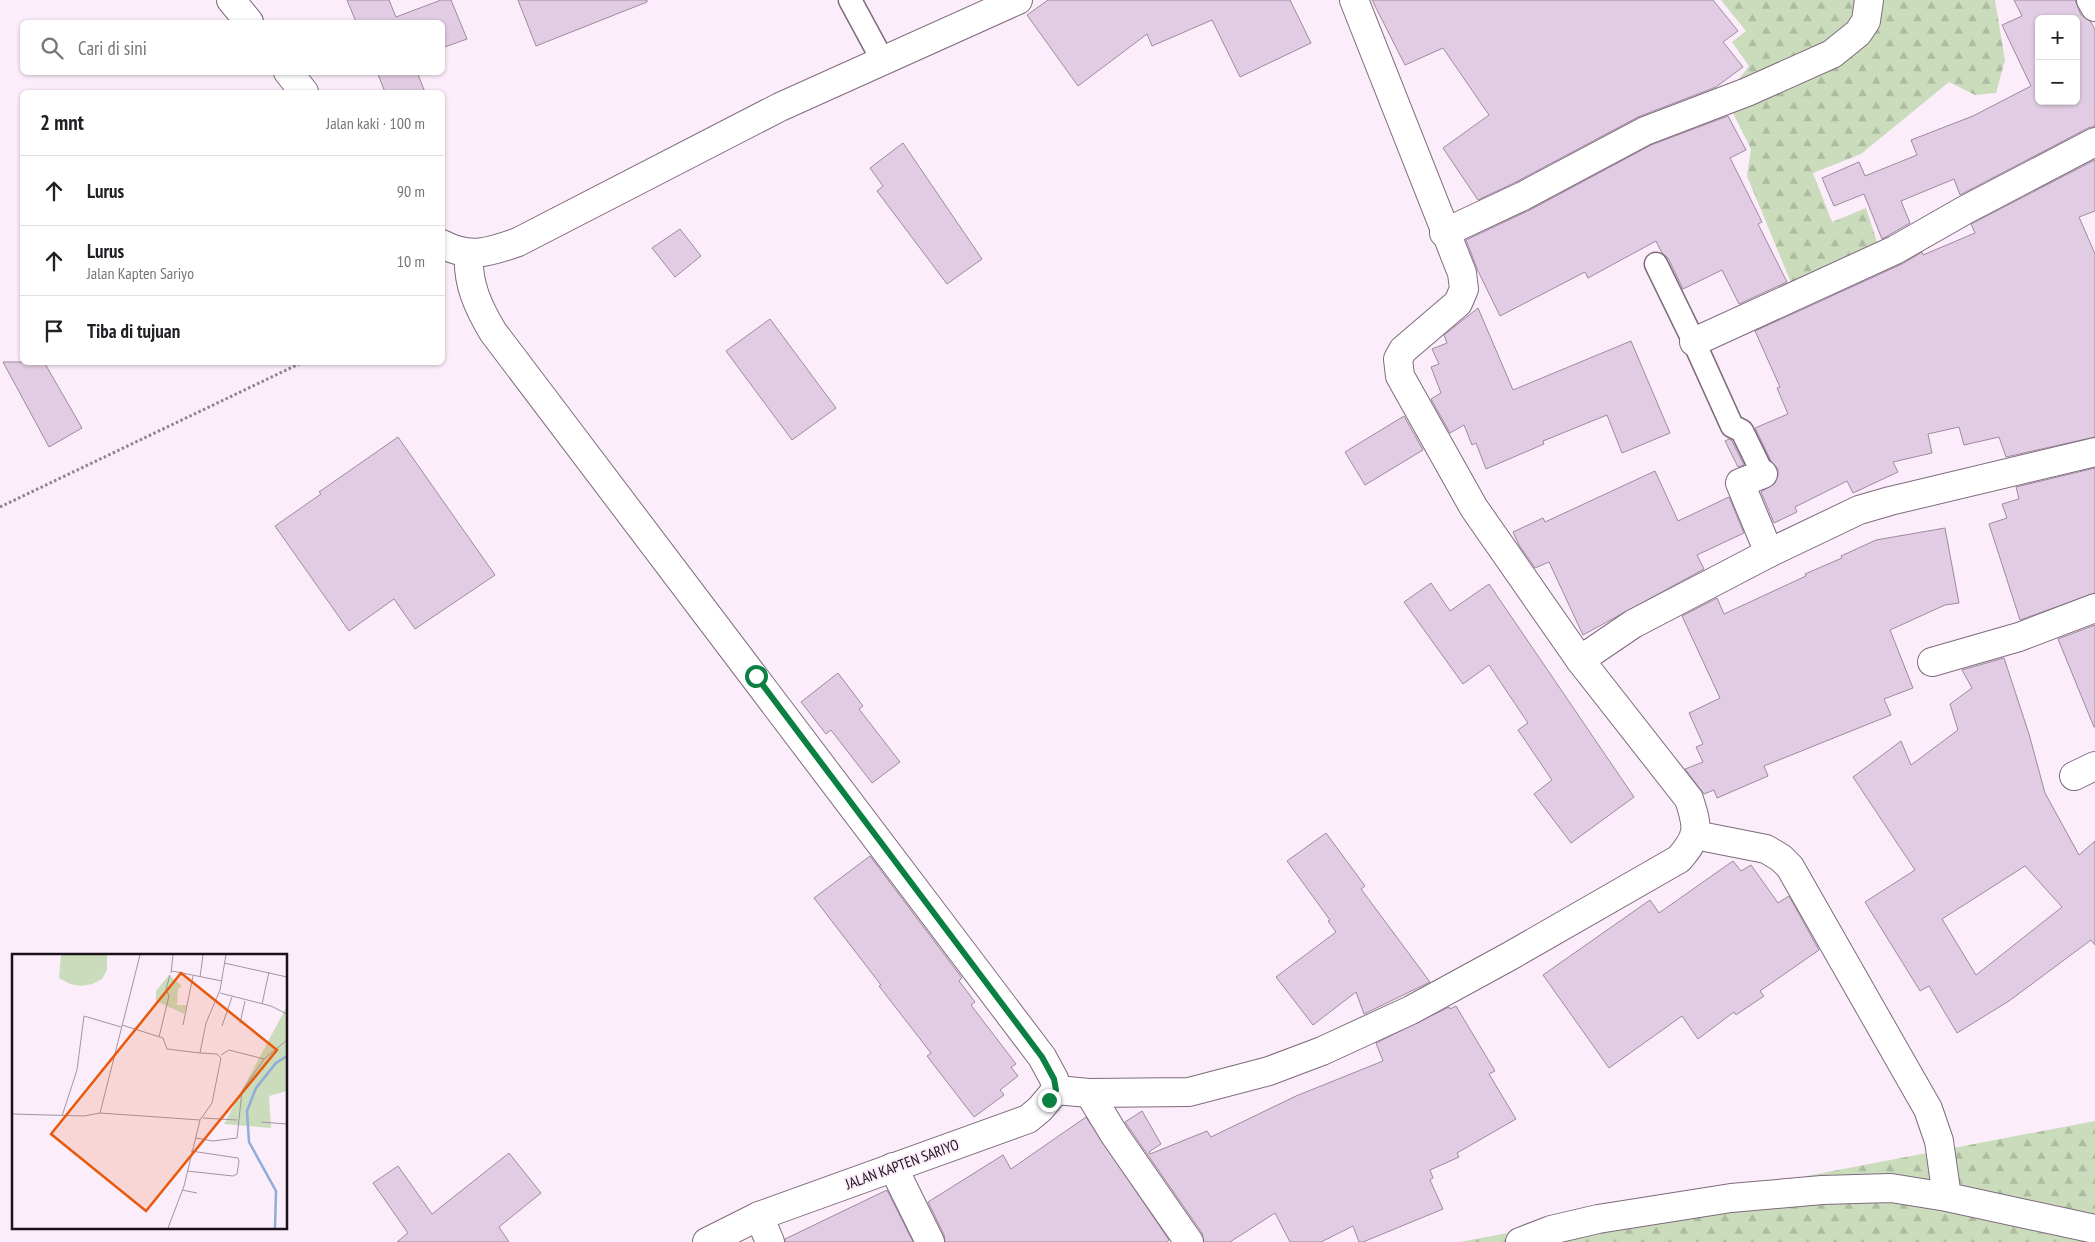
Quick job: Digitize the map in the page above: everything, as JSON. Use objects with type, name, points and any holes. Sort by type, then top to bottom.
[{"type":"street","points":[[231,0],[247,20]]},
{"type":"street","points":[[445,246],[452,250],[469,254],[486,253],[540,232],[780,107],[1018,0]]},
{"type":"street","points":[[469,254],[468,267],[475,298],[493,332],[1042,1057],[1054,1079],[1056,1090],[1089,1093],[1190,1092],[1269,1072],[1322,1051],[1411,1010],[1510,956],[1671,863],[1679,858],[1692,844],[1696,823],[1689,799],[1580,660],[1474,508],[1400,376],[1398,359],[1403,350],[1452,310],[1458,303],[1464,288],[1462,273],[1444,233],[1354,0]]},
{"type":"street","points":[[1444,233],[1524,196],[1645,131],[1747,92],[1832,54],[1858,33],[1866,21],[1869,0]]},
{"type":"street","points":[[2092,0],[2095,7]]},
{"type":"street","points":[[290,75],[302,90]]},
{"type":"street","points":[[1694,342],[1895,250],[1964,210],[2095,142]]},
{"type":"street","points":[[1580,660],[1633,624],[1769,553],[1859,510],[2095,452]]},
{"type":"street","points":[[1762,474],[1740,483],[1769,553]]},
{"type":"street","points":[[1932,662],[2019,637],[2095,608]]},
{"type":"street","points":[[1695,835],[1766,849],[1781,858],[1790,867],[1928,1109],[1939,1141],[1947,1197]]},
{"type":"street","name":"JALAN KAPTEN SARIYO","points":[[708,1242],[759,1216],[1028,1118],[1040,1109],[1056,1090]]},
{"type":"street","points":[[1089,1093],[1114,1134],[1189,1242]]},
{"type":"street","points":[[893,1167],[930,1242]]},
{"type":"street","points":[[1520,1242],[1551,1230],[1598,1219],[1731,1198],[1822,1190],[1891,1188],[1947,1197],[2095,1229]]},
{"type":"street","points":[[759,1216],[770,1242]]},
{"type":"lane","points":[[850,0],[884,61]]},
{"type":"lane","points":[[1656,264],[1732,426],[1742,431],[1762,474]]},
{"type":"path","points":[[0,507],[296,365]]},
{"type":"green space","points":[[1721,0],[1995,0],[2005,60],[1996,93],[1975,95],[1949,82],[1861,154],[1813,173],[1832,222],[1866,208],[1878,245],[1792,285],[1747,176],[1751,149],[1725,97],[1749,66],[1732,42],[1746,31]]},
{"type":"green space","points":[[2095,1121],[2095,1242],[1460,1242]]},
{"type":"building","points":[[347,0],[389,0],[396,17],[441,0],[451,0],[467,39],[445,47],[445,20],[355,20]]},
{"type":"building","points":[[518,0],[647,0],[647,2],[536,46]]},
{"type":"building","points":[[1048,0],[1290,0],[1311,43],[1240,77],[1212,20],[1152,46],[1147,34],[1078,86],[1027,15]]},
{"type":"building","points":[[1372,0],[1713,0],[1738,31],[1723,42],[1743,67],[1716,87],[1638,117],[1516,182],[1478,200],[1443,148],[1489,115],[1443,48],[1405,65]]},
{"type":"building","points":[[2014,0],[2075,0],[2081,15],[2091,22],[2095,30],[2095,126],[1960,195],[1954,179],[1901,201],[1910,223],[1882,239],[1864,194],[1834,206],[1822,178],[1859,162],[1865,176],[1917,155],[1911,140],[1973,116],[2031,86],[2002,25],[2022,16]]},
{"type":"building","points":[[378,75],[418,75],[424,90],[384,90]]},
{"type":"building","points":[[1728,116],[1746,150],[1730,158],[1762,222],[1758,224],[1787,282],[1739,304],[1722,270],[1683,289],[1668,258],[1662,253],[1656,241],[1588,278],[1585,272],[1500,316],[1478,271],[1466,240],[1530,210],[1651,145]]},
{"type":"building","points":[[903,143],[982,259],[947,284],[877,191],[883,186],[870,168]]},
{"type":"building","points":[[2095,160],[2095,211],[2079,217],[2095,254],[2095,437],[2006,457],[1999,437],[1964,445],[1959,427],[1928,434],[1932,453],[1893,462],[1898,472],[1853,493],[1847,481],[1795,507],[1797,512],[1774,523],[1761,492],[1775,483],[1778,469],[1771,461],[1755,428],[1788,414],[1777,388],[1780,387],[1755,331],[1902,264],[1922,252],[1923,255],[1975,233],[1971,224]]},
{"type":"building","points":[[680,229],[701,256],[675,277],[652,248]]},
{"type":"building","points":[[1478,308],[1513,390],[1631,341],[1670,433],[1622,453],[1607,415],[1543,441],[1544,444],[1486,469],[1476,443],[1472,445],[1464,425],[1450,433],[1431,399],[1441,393],[1431,367],[1439,364],[1432,349],[1447,343],[1444,335]]},
{"type":"building","points":[[770,319],[836,408],[792,440],[726,351]]},
{"type":"building","points":[[3,362],[20,362],[20,365],[46,365],[82,428],[49,447]]},
{"type":"building","points":[[1404,416],[1423,450],[1365,485],[1345,452]]},
{"type":"building","points":[[398,437],[495,575],[415,629],[394,599],[349,631],[275,526],[321,494],[319,492]]},
{"type":"building","points":[[1729,439],[1732,441],[1744,465],[1738,467],[1725,441]]},
{"type":"building","points":[[2095,468],[2095,593],[2020,620],[1989,524],[2007,518],[2002,504],[2019,499],[2016,487]]},
{"type":"building","points":[[1655,471],[1678,521],[1729,497],[1744,533],[1697,555],[1704,569],[1583,635],[1549,562],[1535,568],[1519,545],[1513,532],[1543,518],[1545,522]]},
{"type":"building","points":[[1945,528],[1959,603],[1945,605],[1890,630],[1913,688],[1884,699],[1891,715],[1764,766],[1768,776],[1717,798],[1714,790],[1704,794],[1685,769],[1703,762],[1696,747],[1703,744],[1689,713],[1720,698],[1682,616],[1717,598],[1724,614],[1806,576],[1805,574],[1842,558],[1841,556],[1876,540]]},
{"type":"building","points":[[1431,583],[1450,611],[1489,584],[1634,797],[1571,843],[1534,794],[1552,780],[1518,730],[1528,723],[1489,665],[1463,684],[1404,602]]},
{"type":"building","points":[[2095,625],[2095,727],[2094,727],[2058,639]]},
{"type":"building","points":[[2004,658],[2029,734],[2045,793],[2079,855],[2095,841],[2095,945],[2091,940],[2009,1001],[1957,1033],[1929,986],[1920,991],[1865,902],[1915,870],[1853,777],[1901,741],[1911,765],[1958,730],[1950,704],[1972,688],[1962,670]],"holes":[[[2025,866],[2062,907],[1976,975],[1942,919]]]},
{"type":"building","points":[[838,673],[863,706],[859,709],[900,762],[872,783],[831,730],[826,734],[801,702]]},
{"type":"building","points":[[1326,833],[1365,886],[1361,889],[1430,982],[1364,1014],[1356,992],[1313,1025],[1276,977],[1336,932],[1328,921],[1330,920],[1287,861]]},
{"type":"building","points":[[870,856],[962,978],[959,981],[975,1002],[971,1005],[1016,1064],[1011,1067],[1018,1076],[1000,1090],[1004,1095],[974,1117],[927,1056],[931,1053],[814,898]]},
{"type":"building","points":[[1733,861],[1741,871],[1751,865],[1778,903],[1789,896],[1819,950],[1760,991],[1764,996],[1736,1015],[1734,1012],[1698,1039],[1682,1016],[1609,1068],[1543,975],[1650,900],[1659,913]]},
{"type":"building","points":[[1456,1006],[1495,1071],[1489,1074],[1516,1119],[1457,1153],[1459,1157],[1430,1170],[1433,1178],[1430,1180],[1443,1209],[1363,1242],[1359,1242],[1353,1226],[1321,1242],[1290,1242],[1275,1213],[1230,1242],[1204,1242],[1202,1233],[1125,1122],[1142,1111],[1161,1144],[1149,1152],[1150,1154],[1207,1131],[1211,1137],[1296,1096],[1383,1061],[1376,1043],[1449,1007],[1450,1009]]},
{"type":"building","points":[[1086,1117],[1169,1240],[1167,1242],[945,1242],[944,1235],[928,1202],[1003,1155],[1011,1169]]},
{"type":"building","points":[[509,1153],[541,1193],[499,1227],[509,1242],[397,1242],[408,1233],[373,1183],[398,1166],[432,1214]]},
{"type":"building","points":[[887,1190],[913,1242],[785,1242],[785,1239]]},
{"type":"route","points":[[756,676],[1042,1057],[1054,1079],[1056,1090],[1049,1100]]}]
